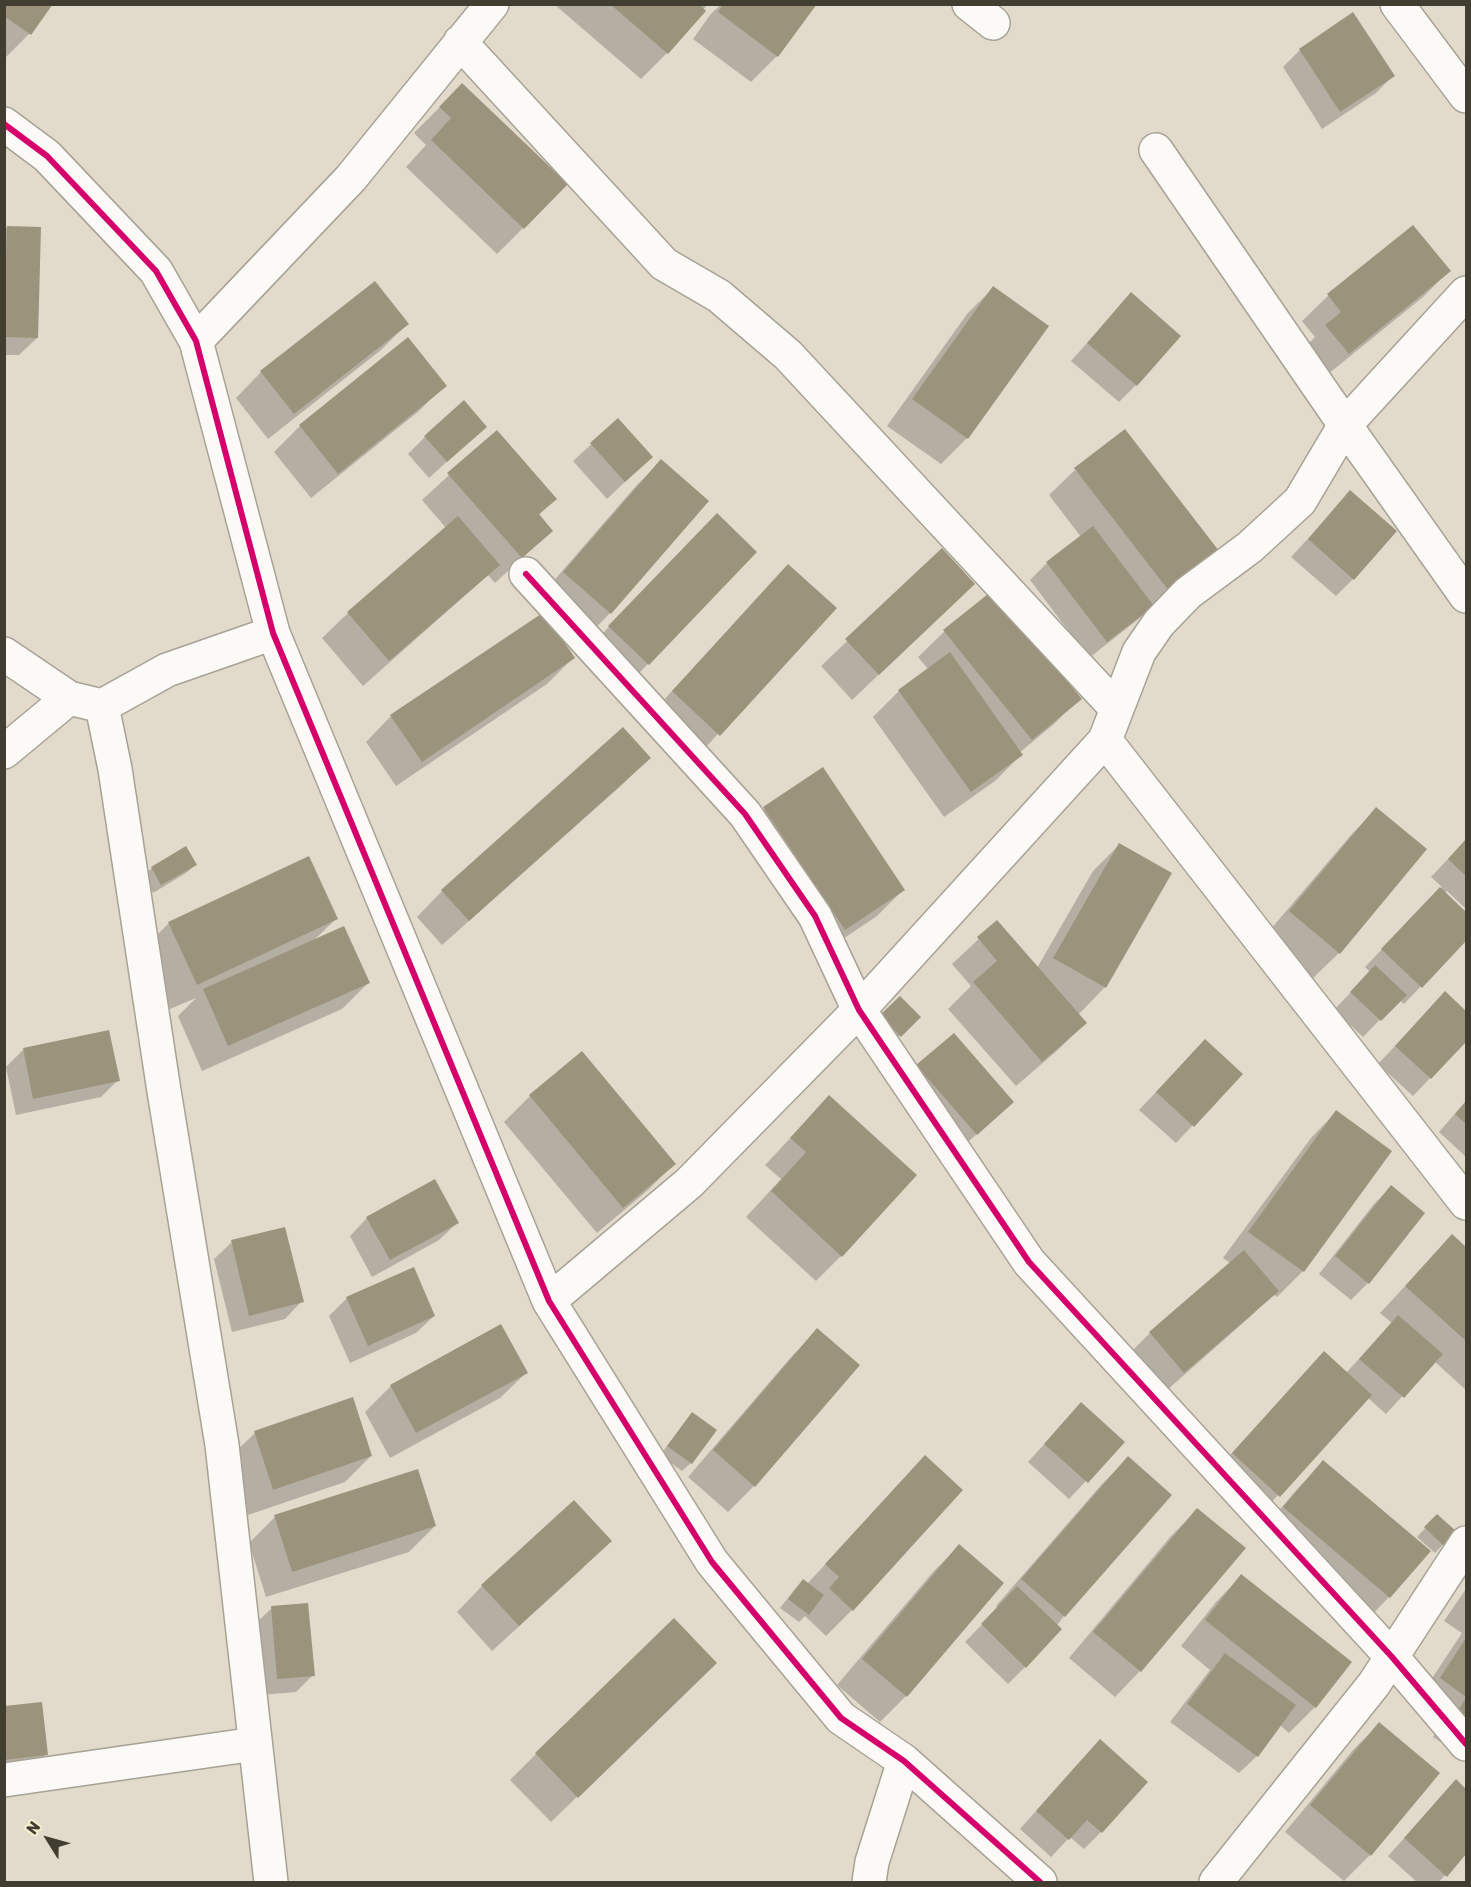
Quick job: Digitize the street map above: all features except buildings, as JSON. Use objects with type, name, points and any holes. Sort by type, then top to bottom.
[{"type":"street","points":[[196,341],[351,178],[492,4]]},
{"type":"street","points":[[1397,4],[1467,96]]},
{"type":"street","points":[[460,42],[664,264],[718,296],[788,355],[1117,709]]},
{"type":"street","points":[[4,124],[47,156],[156,271],[196,341],[273,633],[549,1301],[712,1562],[841,1718],[904,1761],[1040,1882]]},
{"type":"street","points":[[1156,150],[1345,425],[1467,596]]},
{"type":"street","points":[[549,1301],[689,1183],[859,1010],[1105,740],[1139,652],[1160,623],[1188,593],[1250,548],[1300,501],[1345,425],[1467,293]]},
{"type":"street","points":[[526,574],[745,814],[815,916],[859,1010],[1029,1262],[1392,1657],[1467,1744]]},
{"type":"street","points":[[4,654],[69,698],[102,706],[167,670],[273,633]]},
{"type":"street","points":[[4,752],[69,698]]},
{"type":"street","points":[[102,706],[115,770],[222,1445],[271,1882]]},
{"type":"street","points":[[1105,740],[1467,1203]]},
{"type":"street","points":[[1216,1882],[1374,1684],[1467,1543]]},
{"type":"street","points":[[4,1780],[255,1744]]},
{"type":"street","points":[[869,1882],[872,1862],[904,1761]]},
{"type":"cycle path","points":[[4,124],[47,156],[156,271],[196,341],[273,633],[549,1301],[712,1562],[841,1718],[904,1761],[1040,1882]]},
{"type":"cycle path","points":[[526,574],[745,814],[815,916],[859,1010],[1029,1262],[1392,1657],[1466,1744]]}]
